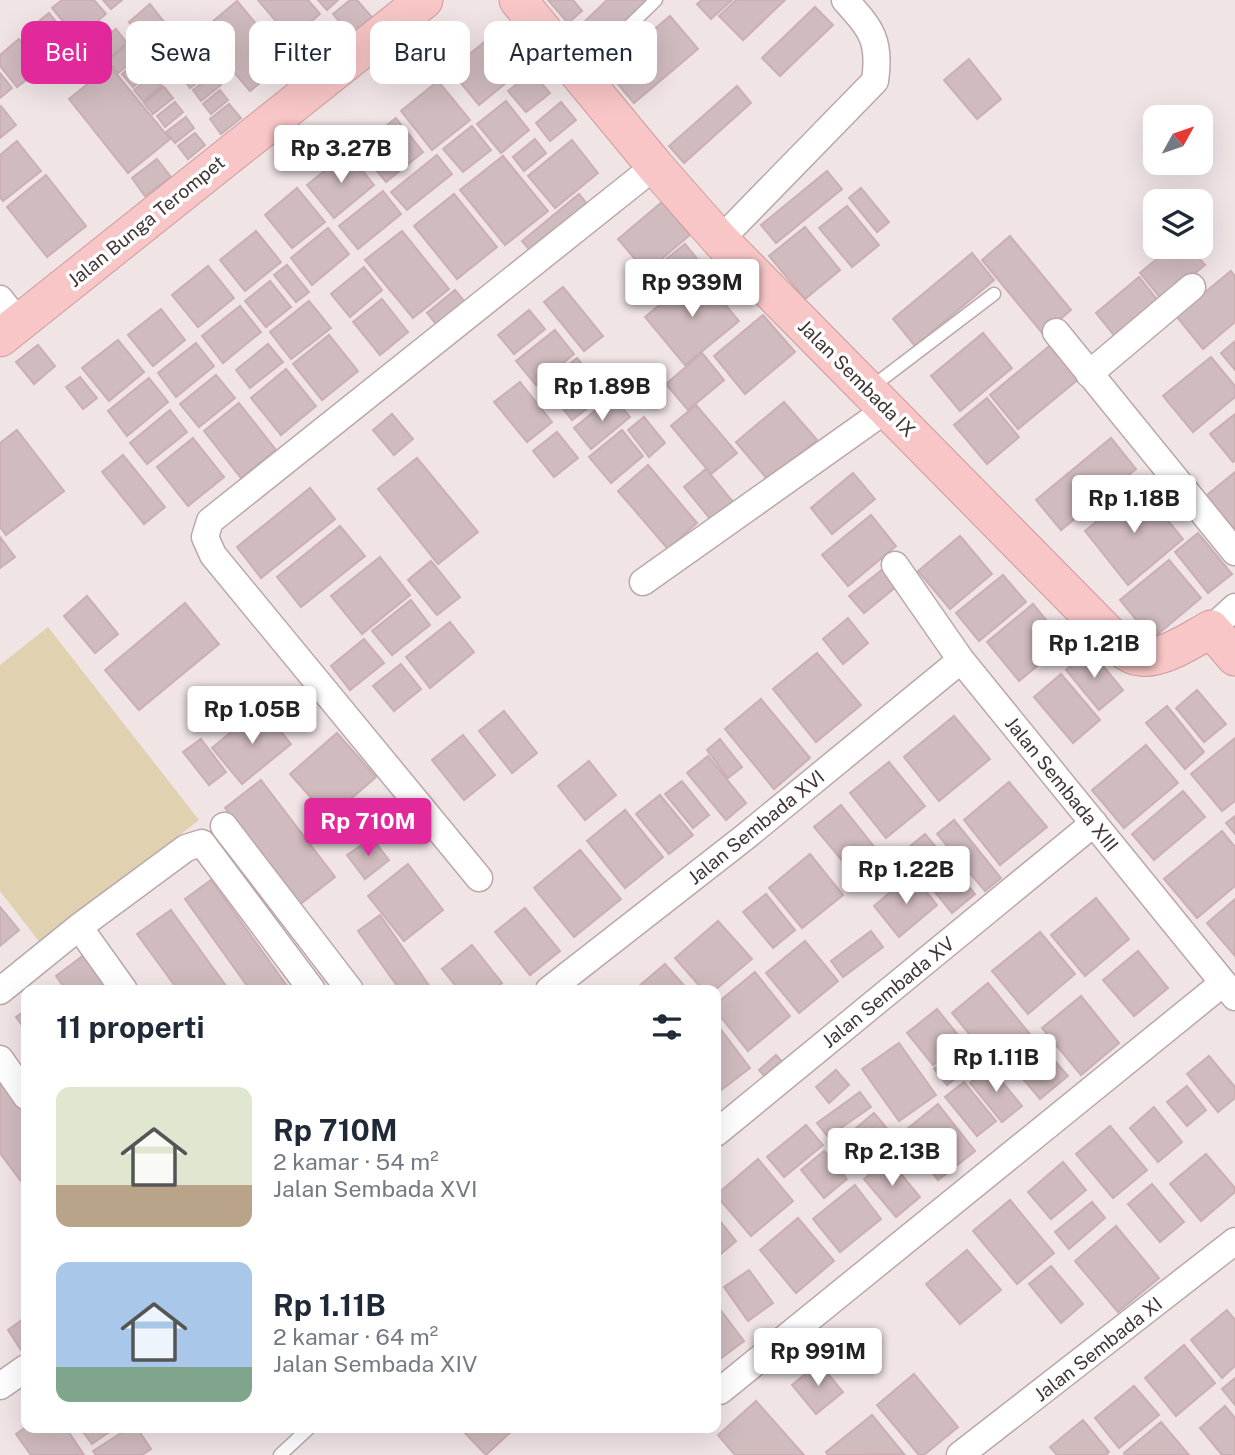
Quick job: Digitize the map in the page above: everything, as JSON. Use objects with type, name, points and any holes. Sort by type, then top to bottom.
[{"type":"street","name":"Jalan Bunga Terompet","points":[[6,320],[424,0]]},
{"type":"street","name":"Jalan Sembada IX","points":[[518,0],[535,21]]},
{"type":"street","points":[[720,240],[875,81],[878,59],[869,26],[845,0]]},
{"type":"street","name":"Jalan Sembada IX","points":[[587,84],[720,240],[1125,650],[1137,657],[1149,657],[1181,646],[1223,618]]},
{"type":"street","points":[[479,878],[213,555],[205,537],[210,521],[655,166]]},
{"type":"street","points":[[1089,374],[1192,288]]},
{"type":"street","points":[[1056,332],[1235,552]]},
{"type":"street","points":[[643,582],[878,399]]},
{"type":"street","name":"Jalan Sembada XIII","points":[[895,565],[961,660],[1229,990]]},
{"type":"street","points":[[1223,618],[1235,657]]},
{"type":"street","name":"Jalan Sembada XVI","points":[[555,985],[745,837],[961,660]]},
{"type":"street","name":"Jalan Sembada XV","points":[[721,1129],[1094,823]]},
{"type":"street","points":[[224,826],[346,985]]},
{"type":"street","points":[[0,991],[79,927],[186,848],[202,843],[308,985]]},
{"type":"street","points":[[79,927],[120,985]]},
{"type":"street","points":[[721,1390],[1229,990]]},
{"type":"street","points":[[0,1059],[21,1089]]},
{"type":"street","name":"Jalan Sembada XI","points":[[961,1455],[1235,1241]]},
{"type":"street","points":[[0,1386],[21,1371]]},
{"type":"lane","points":[[634,21],[656,0]]},
{"type":"lane","points":[[878,399],[994,293]]},
{"type":"lane","points":[[279,1455],[305,1433]]},
{"type":"shaded area","points":[[48,627],[199,820],[41,944],[0,891],[0,665]]},
{"type":"building","points":[[62,0],[94,0],[106,14],[98,21],[63,21],[52,8]]},
{"type":"building","points":[[103,0],[122,0],[111,9]]},
{"type":"building","points":[[258,0],[308,0],[320,14],[312,21],[276,21]]},
{"type":"building","points":[[318,0],[338,0],[327,10]]},
{"type":"building","points":[[350,0],[357,0],[375,21],[370,21],[370,27],[356,38],[356,21],[339,21],[333,14]]},
{"type":"building","points":[[548,0],[573,0],[582,11],[570,21],[566,21]]},
{"type":"building","points":[[607,0],[648,0],[626,21],[585,21]]},
{"type":"building","points":[[702,0],[732,0],[711,19],[697,4]]},
{"type":"building","points":[[736,0],[785,0],[743,40],[719,16]]},
{"type":"building","points":[[237,1],[254,21],[249,21],[249,84],[259,84],[250,91],[235,73],[235,21],[213,21]]},
{"type":"building","points":[[150,4],[163,21],[130,21]]},
{"type":"building","points":[[815,7],[833,25],[780,76],[762,58]]},
{"type":"building","points":[[49,13],[55,21],[39,21]]},
{"type":"building","points":[[670,16],[698,49],[657,84],[657,27]]},
{"type":"building","points":[[116,29],[126,44],[112,56],[112,32]]},
{"type":"building","points":[[19,39],[21,42],[21,84],[17,87],[0,66],[0,55]]},
{"type":"building","points":[[484,42],[484,84],[505,84],[479,105],[462,84],[470,84],[470,54]]},
{"type":"building","points":[[126,46],[126,67],[118,73],[112,66],[112,58]]},
{"type":"building","points":[[969,59],[1001,99],[977,119],[944,80]]},
{"type":"building","points":[[112,68],[170,139],[128,173],[69,99],[88,84],[112,84]]},
{"type":"building","points":[[0,73],[12,88],[0,98]]},
{"type":"building","points":[[142,84],[162,86],[143,101],[134,90]]},
{"type":"building","points":[[201,84],[221,85],[201,101],[193,90]]},
{"type":"building","points":[[434,84],[440,84],[470,120],[432,150],[401,111]]},
{"type":"building","points":[[517,84],[542,84],[550,93],[526,112],[508,91]]},
{"type":"building","points":[[618,84],[657,84],[634,103]]},
{"type":"building","points":[[737,86],[751,103],[684,163],[669,146]]},
{"type":"building","points":[[164,87],[173,98],[153,114],[144,103]]},
{"type":"building","points":[[220,90],[228,100],[211,114],[203,104]]},
{"type":"building","points":[[506,101],[529,130],[501,153],[477,124]]},
{"type":"building","points":[[175,102],[183,112],[165,127],[157,116]]},
{"type":"building","points":[[561,102],[576,120],[550,141],[536,123]]},
{"type":"building","points":[[229,104],[241,118],[221,134],[210,119]]},
{"type":"building","points":[[0,107],[16,125],[0,138]]},
{"type":"building","points":[[186,117],[194,128],[175,143],[166,132]]},
{"type":"building","points":[[396,118],[423,152],[386,182],[358,148]]},
{"type":"building","points":[[472,126],[491,150],[463,172],[443,149]]},
{"type":"building","points":[[195,133],[205,145],[188,159],[178,146]]},
{"type":"building","points":[[535,139],[546,153],[524,171],[513,157]]},
{"type":"building","points":[[572,140],[598,173],[555,208],[528,176]]},
{"type":"building","points":[[17,141],[41,171],[3,201],[0,197],[0,155]]},
{"type":"building","points":[[348,152],[374,185],[334,218],[307,185]]},
{"type":"building","points":[[437,155],[452,174],[407,210],[391,192]]},
{"type":"building","points":[[503,156],[548,211],[505,245],[460,190]]},
{"type":"building","points":[[157,159],[171,177],[145,196],[132,178]]},
{"type":"building","points":[[827,171],[842,189],[776,243],[761,225]]},
{"type":"building","points":[[46,175],[86,226],[47,257],[7,207]]},
{"type":"building","points":[[297,188],[325,222],[292,248],[265,215]]},
{"type":"building","points":[[861,188],[889,222],[877,232],[849,198]]},
{"type":"building","points":[[383,191],[401,214],[358,249],[339,226]]},
{"type":"building","points":[[454,194],[497,247],[457,279],[414,226]]},
{"type":"building","points":[[579,194],[592,210],[535,256],[522,241]]},
{"type":"building","points":[[662,202],[690,235],[646,272],[618,239]]},
{"type":"building","points":[[847,206],[879,245],[852,267],[819,228]]},
{"type":"building","points":[[805,227],[840,270],[805,299],[769,256]]},
{"type":"building","points":[[328,228],[349,254],[312,285],[291,258]]},
{"type":"building","points":[[256,231],[281,262],[245,291],[220,260]]},
{"type":"building","points":[[402,231],[449,289],[413,318],[365,260]]},
{"type":"building","points":[[1010,236],[1071,310],[1043,334],[982,260]]},
{"type":"building","points":[[685,244],[699,261],[674,281],[660,264]]},
{"type":"building","points":[[972,253],[994,280],[915,346],[893,319]]},
{"type":"building","points":[[1157,259],[1200,259],[1205,265],[1162,300],[1140,273]]},
{"type":"building","points":[[287,265],[309,292],[296,302],[274,275]]},
{"type":"building","points":[[208,266],[234,298],[198,327],[172,295]]},
{"type":"building","points":[[364,267],[382,290],[350,317],[331,294]]},
{"type":"building","points":[[1231,271],[1235,276],[1235,322],[1203,349],[1176,316]]},
{"type":"building","points":[[699,273],[739,321],[685,365],[645,317]]},
{"type":"building","points":[[1139,277],[1160,303],[1117,339],[1096,313]]},
{"type":"building","points":[[270,281],[291,307],[266,327],[245,301]]},
{"type":"building","points":[[563,287],[603,336],[584,351],[544,302]]},
{"type":"building","points":[[455,290],[469,307],[441,330],[427,313]]},
{"type":"building","points":[[382,299],[408,332],[380,355],[353,322]]},
{"type":"building","points":[[309,301],[331,328],[291,359],[270,332]]},
{"type":"building","points":[[240,306],[261,332],[223,363],[202,336]]},
{"type":"building","points":[[161,309],[185,340],[153,366],[128,335]]},
{"type":"building","points":[[529,310],[545,329],[514,354],[498,335]]},
{"type":"building","points":[[763,315],[795,352],[745,394],[714,356]]},
{"type":"building","points":[[555,330],[574,354],[536,385],[516,361]]},
{"type":"building","points":[[983,333],[1012,368],[960,411],[931,376]]},
{"type":"building","points":[[329,335],[358,371],[322,400],[293,364]]},
{"type":"building","points":[[118,340],[144,372],[109,401],[82,368]]},
{"type":"building","points":[[1235,341],[1235,370],[1221,353]]},
{"type":"building","points":[[196,343],[214,366],[176,397],[158,373]]},
{"type":"building","points":[[1053,343],[1081,377],[1018,429],[990,395]]},
{"type":"building","points":[[268,344],[283,362],[250,388],[236,370]]},
{"type":"building","points":[[38,345],[55,366],[34,384],[16,362]]},
{"type":"building","points":[[702,353],[724,380],[688,410],[666,384]]},
{"type":"building","points":[[1211,357],[1235,386],[1235,397],[1193,432],[1163,396]]},
{"type":"building","points":[[577,358],[606,394],[572,420],[544,385]]},
{"type":"building","points":[[286,369],[316,406],[281,435],[251,398]]},
{"type":"building","points":[[216,375],[235,398],[199,427],[180,404]]},
{"type":"building","points":[[80,377],[97,398],[83,409],[66,387]]},
{"type":"building","points":[[149,378],[168,402],[127,436],[108,411]]},
{"type":"building","points":[[520,382],[552,422],[527,442],[494,402]]},
{"type":"building","points":[[613,396],[630,417],[591,449],[574,428]]},
{"type":"building","points":[[987,398],[1019,437],[987,464],[954,425]]},
{"type":"building","points":[[784,402],[817,440],[768,480],[736,442]]},
{"type":"building","points":[[239,403],[276,450],[241,478],[204,431]]},
{"type":"building","points":[[696,405],[737,453],[711,474],[671,426]]},
{"type":"building","points":[[170,410],[187,432],[147,464],[130,443]]},
{"type":"building","points":[[392,414],[413,439],[394,455],[373,430]]},
{"type":"building","points":[[1235,414],[1235,460],[1233,462],[1210,434]]},
{"type":"building","points":[[644,417],[665,443],[649,457],[628,430]]},
{"type":"building","points":[[17,430],[64,491],[6,535],[0,527],[0,443]]},
{"type":"building","points":[[622,430],[643,456],[611,483],[589,457]]},
{"type":"building","points":[[557,432],[578,458],[554,477],[533,451]]},
{"type":"building","points":[[193,438],[224,477],[188,506],[157,467]]},
{"type":"building","points":[[1111,438],[1136,469],[1061,530],[1036,500]]},
{"type":"building","points":[[123,455],[165,507],[144,524],[102,472]]},
{"type":"building","points":[[417,458],[478,532],[438,564],[378,489]]},
{"type":"building","points":[[648,465],[697,523],[668,549],[618,491]]},
{"type":"building","points":[[706,469],[734,503],[712,521],[684,487]]},
{"type":"building","points":[[1235,472],[1235,542],[1201,500]]},
{"type":"building","points":[[853,473],[875,499],[832,534],[811,508]]},
{"type":"building","points":[[1140,486],[1183,539],[1128,585],[1085,531]]},
{"type":"building","points":[[310,488],[335,519],[261,578],[237,547]]},
{"type":"building","points":[[871,515],[896,546],[848,586],[822,555]]},
{"type":"building","points":[[340,526],[365,556],[301,607],[277,577]]},
{"type":"building","points":[[1198,533],[1232,574],[1208,593],[1175,552]]},
{"type":"building","points":[[960,536],[992,574],[950,609],[918,571]]},
{"type":"building","points":[[0,537],[15,557],[0,568]]},
{"type":"building","points":[[380,557],[410,595],[362,634],[331,596]]},
{"type":"building","points":[[1169,560],[1201,598],[1152,639],[1120,600]]},
{"type":"building","points":[[431,561],[460,597],[437,615],[408,580]]},
{"type":"building","points":[[883,569],[897,586],[864,613],[849,596]]},
{"type":"building","points":[[1003,575],[1026,602],[979,641],[956,613]]},
{"type":"building","points":[[87,596],[118,634],[95,653],[64,616]]},
{"type":"building","points":[[411,600],[430,625],[392,655],[372,631]]},
{"type":"building","points":[[185,603],[219,644],[139,710],[105,670]]},
{"type":"building","points":[[1033,604],[1065,643],[1019,681],[987,642]]},
{"type":"building","points":[[848,618],[868,643],[843,664],[823,639]]},
{"type":"building","points":[[450,622],[474,652],[430,688],[406,657]]},
{"type":"building","points":[[364,639],[384,663],[350,690],[331,666]]},
{"type":"building","points":[[1090,650],[1123,690],[1099,710],[1066,670]]},
{"type":"building","points":[[817,653],[861,705],[816,742],[773,689]]},
{"type":"building","points":[[401,664],[421,689],[394,711],[373,686]]},
{"type":"building","points":[[1061,674],[1100,720],[1073,743],[1034,697]]},
{"type":"building","points":[[1197,690],[1226,724],[1204,742],[1176,708]]},
{"type":"building","points":[[761,699],[810,758],[774,789],[725,729]]},
{"type":"building","points":[[1167,706],[1204,752],[1185,769],[1146,723]]},
{"type":"building","points":[[261,707],[291,744],[242,784],[212,748]]},
{"type":"building","points":[[504,711],[537,753],[512,773],[479,731]]},
{"type":"building","points":[[954,716],[990,759],[939,801],[904,757]]},
{"type":"building","points":[[337,733],[376,777],[329,818],[290,774]]},
{"type":"building","points":[[463,735],[495,775],[464,800],[432,760]]},
{"type":"building","points":[[1235,738],[1235,801],[1222,811],[1191,774]]},
{"type":"building","points":[[201,739],[226,772],[209,785],[183,752]]},
{"type":"building","points":[[720,739],[742,767],[728,778],[707,750]]},
{"type":"building","points":[[1146,745],[1178,783],[1124,828],[1092,790]]},
{"type":"building","points":[[708,756],[746,803],[726,820],[687,773]]},
{"type":"building","points":[[589,761],[616,795],[585,820],[558,786]]},
{"type":"building","points":[[889,762],[925,806],[886,838],[850,793]]},
{"type":"building","points":[[261,780],[335,877],[299,905],[225,808]]},
{"type":"building","points":[[682,781],[709,815],[693,828],[665,794]]},
{"type":"building","points":[[1009,782],[1047,827],[1000,865],[964,820]]},
{"type":"building","points":[[1183,791],[1205,817],[1154,860],[1132,834]]},
{"type":"building","points":[[660,795],[693,835],[669,854],[636,814]]},
{"type":"building","points":[[841,805],[876,849],[850,870],[814,827]]},
{"type":"building","points":[[625,810],[663,857],[625,888],[587,841]]},
{"type":"building","points":[[1235,816],[1235,834],[1226,823]]},
{"type":"building","points":[[954,820],[1001,878],[985,891],[937,834]]},
{"type":"building","points":[[1222,831],[1235,847],[1235,886],[1197,918],[1164,879]]},
{"type":"building","points":[[925,834],[975,894],[952,913],[903,852]]},
{"type":"building","points":[[372,838],[389,860],[365,879],[347,855]]},
{"type":"building","points":[[580,850],[621,899],[574,937],[534,888]]},
{"type":"building","points":[[810,854],[843,895],[802,928],[769,888]]},
{"type":"building","points":[[408,864],[443,910],[404,941],[368,896]]},
{"type":"building","points":[[912,874],[937,905],[899,937],[874,906]]},
{"type":"building","points":[[211,880],[286,985],[246,985],[185,899]]},
{"type":"building","points":[[766,894],[795,930],[773,948],[743,912]]},
{"type":"building","points":[[1096,898],[1129,939],[1085,976],[1051,935]]},
{"type":"building","points":[[1235,899],[1235,956],[1207,923]]},
{"type":"building","points":[[0,907],[19,930],[0,946]]},
{"type":"building","points":[[525,908],[560,951],[530,975],[495,932]]},
{"type":"building","points":[[171,910],[225,985],[174,985],[137,934]]},
{"type":"building","points":[[380,915],[429,985],[396,985],[358,931]]},
{"type":"building","points":[[718,921],[752,959],[721,985],[699,985],[675,958]]},
{"type":"building","points":[[871,931],[883,947],[843,977],[831,961]]},
{"type":"building","points":[[1040,932],[1075,974],[1028,1014],[992,971]]},
{"type":"building","points":[[805,941],[838,981],[799,1013],[766,973]]},
{"type":"building","points":[[472,945],[502,983],[455,985],[442,969]]},
{"type":"building","points":[[1138,951],[1168,988],[1134,1016],[1103,980]]},
{"type":"building","points":[[84,955],[106,985],[62,985],[56,976]]},
{"type":"building","points":[[665,964],[684,985],[640,985]]},
{"type":"building","points":[[755,972],[790,1016],[748,1051],[721,1017],[721,1000]]},
{"type":"building","points":[[988,983],[1034,1039],[998,1069],[952,1013]]},
{"type":"building","points":[[1081,996],[1119,1043],[1081,1075],[1042,1028]]},
{"type":"building","points":[[937,1009],[963,1041],[933,1065],[907,1033]]},
{"type":"building","points":[[721,1030],[750,1068],[721,1090]]},
{"type":"building","points":[[966,1042],[980,1059],[947,1085],[934,1069]]},
{"type":"building","points":[[899,1043],[936,1095],[899,1121],[862,1069]]},
{"type":"building","points":[[1040,1044],[1068,1076],[1040,1099],[1013,1067]]},
{"type":"building","points":[[776,1055],[787,1067],[770,1082],[759,1070]]},
{"type":"building","points":[[1209,1056],[1235,1087],[1235,1098],[1218,1112],[1187,1074]]},
{"type":"building","points":[[990,1067],[1022,1106],[1002,1122],[970,1083]]},
{"type":"building","points":[[836,1070],[849,1085],[829,1103],[816,1087]]},
{"type":"building","points":[[0,1079],[21,1108],[21,1181],[0,1153]]},
{"type":"building","points":[[964,1082],[996,1121],[977,1136],[945,1097]]},
{"type":"building","points":[[1187,1086],[1206,1110],[1187,1126],[1167,1102]]},
{"type":"building","points":[[860,1092],[871,1107],[828,1137],[817,1123]]},
{"type":"building","points":[[938,1104],[975,1151],[938,1180],[901,1134]]},
{"type":"building","points":[[1154,1107],[1182,1142],[1158,1162],[1130,1128]]},
{"type":"building","points":[[874,1113],[890,1132],[845,1169],[830,1150]]},
{"type":"building","points":[[806,1125],[823,1145],[784,1177],[767,1157]]},
{"type":"building","points":[[1110,1126],[1147,1170],[1113,1198],[1076,1154]]},
{"type":"building","points":[[824,1151],[847,1179],[824,1198],[801,1170]]},
{"type":"building","points":[[1206,1154],[1235,1188],[1235,1192],[1201,1221],[1170,1184]]},
{"type":"building","points":[[888,1158],[920,1197],[896,1217],[864,1179]]},
{"type":"building","points":[[758,1159],[793,1201],[751,1236],[721,1201],[721,1191]]},
{"type":"building","points":[[1063,1162],[1086,1190],[1051,1219],[1028,1192]]},
{"type":"building","points":[[1152,1184],[1184,1222],[1160,1242],[1128,1204]]},
{"type":"building","points":[[855,1185],[881,1219],[840,1252],[813,1219]]},
{"type":"building","points":[[1010,1200],[1054,1253],[1017,1284],[973,1231]]},
{"type":"building","points":[[1092,1202],[1105,1218],[1069,1249],[1055,1232]]},
{"type":"building","points":[[798,1218],[834,1261],[796,1293],[760,1250]]},
{"type":"building","points":[[721,1222],[736,1241],[721,1254]]},
{"type":"building","points":[[1116,1226],[1159,1278],[1118,1312],[1075,1261]]},
{"type":"building","points":[[967,1250],[1001,1290],[960,1324],[926,1284]]},
{"type":"building","points":[[1051,1266],[1083,1304],[1061,1323],[1029,1284]]},
{"type":"building","points":[[749,1270],[773,1303],[748,1321],[724,1287]]},
{"type":"building","points":[[1227,1310],[1235,1320],[1235,1366],[1222,1378],[1191,1340]]},
{"type":"building","points":[[721,1311],[744,1341],[721,1358]]},
{"type":"building","points":[[21,1321],[21,1350],[8,1330]]},
{"type":"building","points":[[1184,1345],[1215,1383],[1176,1416],[1145,1378]]},
{"type":"building","points":[[819,1363],[843,1392],[816,1414],[792,1385]]},
{"type":"building","points":[[914,1374],[958,1427],[924,1455],[919,1455],[877,1405]]},
{"type":"building","points":[[1235,1378],[1235,1405],[1222,1389]]},
{"type":"building","points":[[1134,1386],[1159,1415],[1119,1448],[1095,1418]]},
{"type":"building","points":[[756,1401],[804,1455],[735,1455],[718,1435]]},
{"type":"building","points":[[1225,1406],[1235,1418],[1235,1455],[1222,1455],[1200,1428]]},
{"type":"building","points":[[872,1415],[904,1454],[828,1455],[826,1452]]},
{"type":"building","points":[[1083,1420],[1109,1452],[1106,1455],[1057,1455],[1050,1447]]},
{"type":"building","points":[[1161,1422],[1189,1455],[1125,1455],[1124,1453]]},
{"type":"building","points":[[21,1430],[21,1433],[69,1433],[84,1455],[31,1455],[16,1434]]},
{"type":"building","points":[[84,1433],[108,1433],[92,1444]]},
{"type":"building","points":[[121,1433],[140,1433],[151,1449],[142,1455],[96,1455],[93,1451]]},
{"type":"building","points":[[465,1433],[510,1433],[486,1455]]}]
